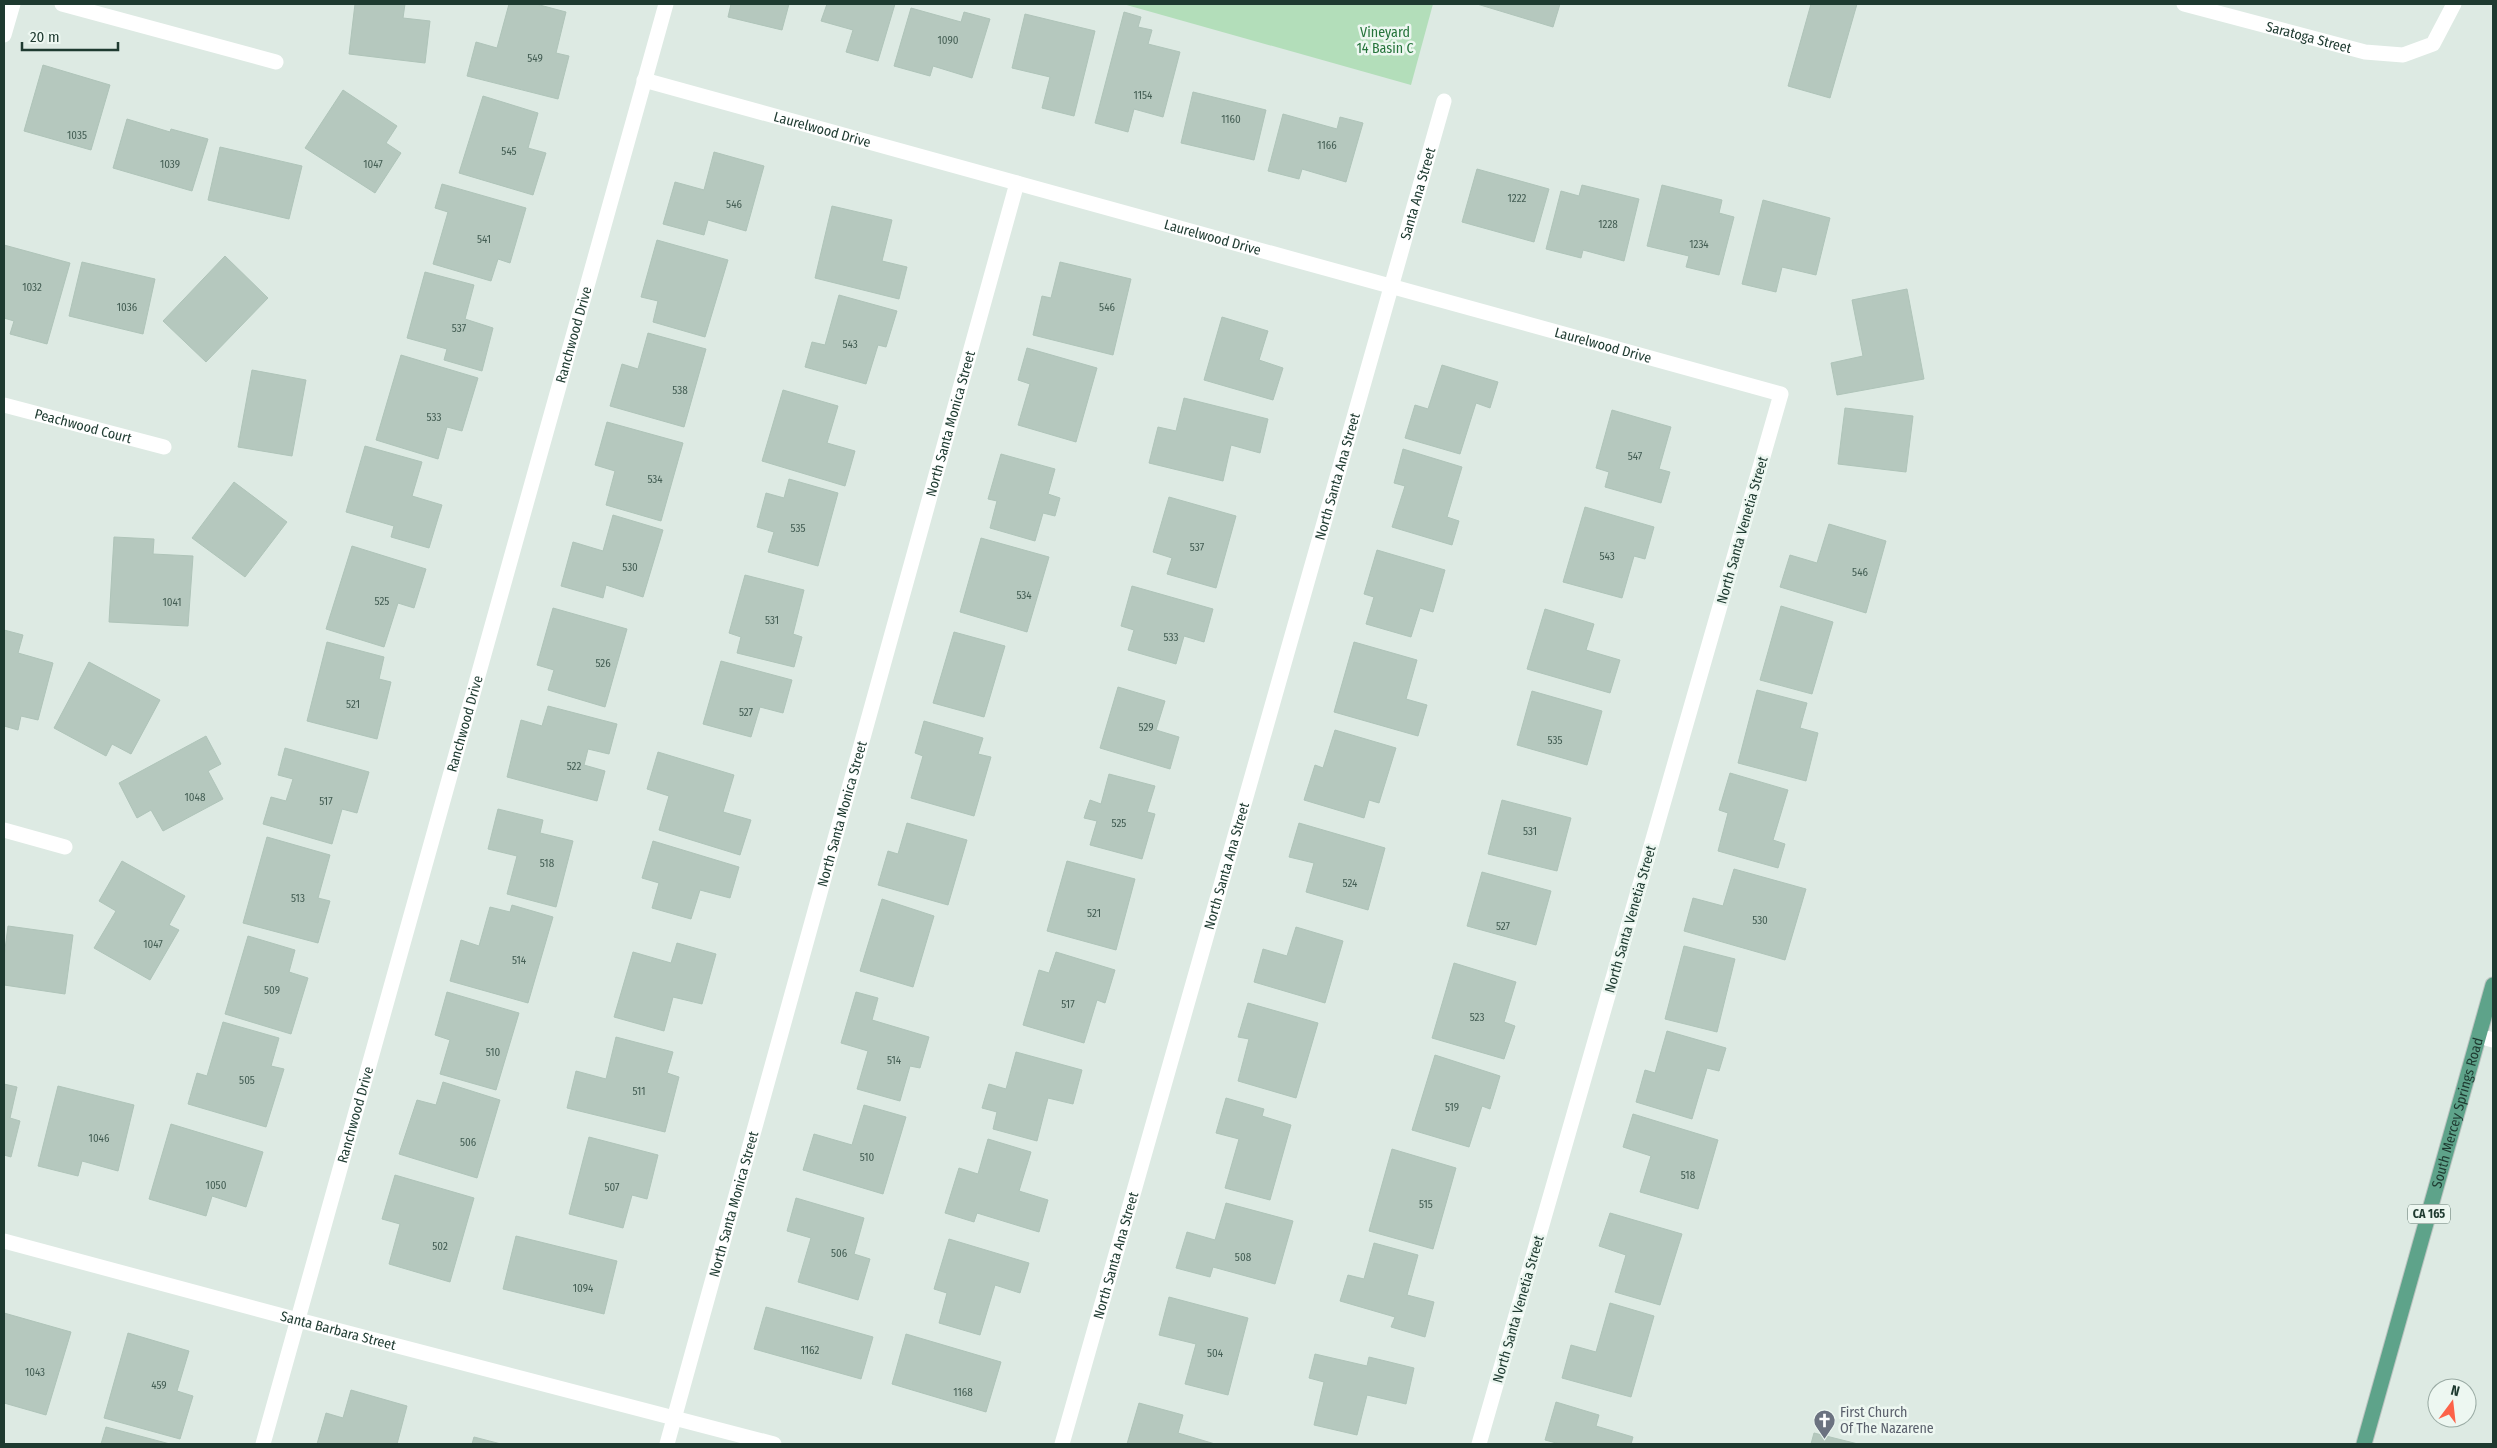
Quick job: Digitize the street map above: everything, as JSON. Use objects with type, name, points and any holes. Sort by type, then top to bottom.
[{"type":"main road","name":"South Mercey Springs Road","points":[[2364,1444],[2486,1038],[2493,985]]},
{"type":"street","points":[[4,35],[13,4]]},
{"type":"street","points":[[62,4],[276,62]]},
{"type":"street","name":"Ranchwood Drive","points":[[263,1444],[666,4]]},
{"type":"street","name":"Saratoga Street","points":[[2184,4],[2365,52],[2402,55],[2433,44],[2454,4]]},
{"type":"street","name":"Laurelwood Drive","points":[[644,80],[1781,394]]},
{"type":"street","name":"Santa Ana Street","points":[[1392,287],[1444,101]]},
{"type":"street","name":"North Santa Monica Street","points":[[667,1444],[1017,183]]},
{"type":"street","name":"North Santa Ana Street","points":[[1062,1444],[1392,287]]},
{"type":"street","name":"North Santa Venetia Street","points":[[1479,1444],[1781,394]]},
{"type":"street","name":"Peachwood Court","points":[[4,405],[164,447]]},
{"type":"street","points":[[4,830],[65,847]]},
{"type":"street","name":"Santa Barbara Street","points":[[4,1240],[298,1320],[774,1444]]},
{"type":"green space","name":"Vineyard 14 Basin C","points":[[1123,4],[1433,4],[1411,85]]},
{"type":"building","points":[[355,4],[405,4],[403,18],[430,21],[425,63],[349,54]]},
{"type":"building","points":[[509,4],[536,4],[566,12],[556,53],[569,56],[558,99],[467,76],[476,42],[497,48]]},
{"type":"building","points":[[731,4],[789,4],[782,30],[728,17]]},
{"type":"building","points":[[827,4],[895,4],[878,61],[846,52],[853,30],[821,21]]},
{"type":"building","points":[[1477,4],[1560,4],[1553,27]]},
{"type":"building","points":[[1811,4],[1857,4],[1830,98],[1788,86]]},
{"type":"building","points":[[911,8],[961,22],[964,12],[990,19],[972,78],[933,66],[930,76],[894,66]]},
{"type":"building","points":[[1124,12],[1141,17],[1138,27],[1152,30],[1148,44],[1180,52],[1163,117],[1134,109],[1128,132],[1095,123]]},
{"type":"building","points":[[1025,14],[1095,31],[1074,116],[1042,108],[1050,77],[1012,68]]},
{"type":"building","points":[[43,65],[110,85],[91,150],[24,131]]},
{"type":"building","points":[[343,90],[397,126],[386,143],[401,153],[375,193],[305,148]]},
{"type":"building","points":[[1193,92],[1266,110],[1254,160],[1181,143]]},
{"type":"building","points":[[483,96],[538,113],[528,148],[546,153],[533,195],[459,173]]},
{"type":"building","points":[[1283,114],[1337,129],[1340,117],[1363,123],[1346,182],[1302,169],[1299,179],[1268,171]]},
{"type":"building","points":[[127,119],[170,132],[171,129],[208,139],[192,191],[113,168]]},
{"type":"building","points":[[220,147],[302,166],[289,219],[208,200]]},
{"type":"building","points":[[714,152],[764,166],[746,231],[708,220],[704,235],[663,224],[675,182],[704,190]]},
{"type":"building","points":[[1477,169],[1549,189],[1534,242],[1462,222]]},
{"type":"building","points":[[442,184],[526,208],[510,263],[498,259],[491,281],[433,264],[448,212],[435,208]]},
{"type":"building","points":[[1582,185],[1639,199],[1624,261],[1583,250],[1581,258],[1546,249],[1561,191],[1579,196]]},
{"type":"building","points":[[1662,185],[1722,200],[1719,213],[1734,217],[1719,275],[1686,267],[1689,256],[1647,246]]},
{"type":"building","points":[[1763,200],[1830,218],[1816,275],[1782,267],[1776,292],[1742,284]]},
{"type":"building","points":[[832,206],[892,220],[882,261],[907,267],[899,299],[815,278]]},
{"type":"building","points":[[657,240],[728,260],[705,337],[653,322],[658,301],[641,297]]},
{"type":"building","points":[[4,245],[70,263],[47,344],[10,334],[14,321],[4,318]]},
{"type":"building","points":[[225,256],[268,298],[206,362],[163,321]]},
{"type":"building","points":[[82,262],[155,279],[143,334],[69,316]]},
{"type":"building","points":[[1060,262],[1131,279],[1113,355],[1033,335],[1042,296],[1051,298]]},
{"type":"building","points":[[425,272],[474,285],[465,319],[493,328],[482,371],[444,360],[447,349],[407,338]]},
{"type":"building","points":[[1907,289],[1924,379],[1837,395],[1831,363],[1863,356],[1852,300]]},
{"type":"building","points":[[839,295],[897,311],[886,347],[878,345],[866,384],[805,367],[812,342],[825,345]]},
{"type":"building","points":[[1222,317],[1268,331],[1259,360],[1283,368],[1273,400],[1204,380]]},
{"type":"building","points":[[648,333],[706,349],[684,427],[610,406],[622,364],[638,369]]},
{"type":"building","points":[[1027,348],[1097,368],[1076,442],[1018,425],[1030,384],[1018,380]]},
{"type":"building","points":[[401,355],[478,378],[462,431],[447,427],[438,459],[376,440]]},
{"type":"building","points":[[1442,365],[1498,382],[1490,408],[1476,403],[1460,454],[1405,438],[1415,405],[1428,409]]},
{"type":"building","points":[[252,370],[306,380],[292,456],[238,447]]},
{"type":"building","points":[[783,390],[838,406],[827,443],[855,451],[845,486],[762,461]]},
{"type":"building","points":[[1184,398],[1268,419],[1260,453],[1231,445],[1223,481],[1149,463],[1158,427],[1176,431]]},
{"type":"building","points":[[1845,408],[1913,416],[1906,472],[1838,464]]},
{"type":"building","points":[[1612,410],[1671,427],[1659,469],[1670,472],[1661,503],[1605,487],[1609,472],[1596,468]]},
{"type":"building","points":[[607,422],[683,443],[661,521],[606,505],[615,471],[595,465]]},
{"type":"building","points":[[365,446],[422,462],[412,496],[442,505],[429,548],[391,537],[394,526],[346,512]]},
{"type":"building","points":[[1403,449],[1462,467],[1447,517],[1459,521],[1452,545],[1392,527],[1405,486],[1394,483]]},
{"type":"building","points":[[1001,454],[1055,469],[1048,494],[1060,498],[1055,516],[1043,513],[1035,541],[990,528],[997,501],[988,499]]},
{"type":"building","points":[[789,479],[838,493],[818,566],[768,552],[774,532],[757,527],[766,493],[784,498]]},
{"type":"building","points":[[234,482],[287,522],[245,577],[192,538]]},
{"type":"building","points":[[1169,497],[1236,516],[1216,588],[1167,574],[1172,558],[1153,552]]},
{"type":"building","points":[[1585,507],[1654,527],[1645,559],[1634,556],[1622,598],[1563,582]]},
{"type":"building","points":[[613,515],[663,530],[643,597],[606,585],[603,598],[561,586],[573,542],[603,551]]},
{"type":"building","points":[[1829,524],[1886,541],[1866,613],[1780,587],[1790,555],[1817,563]]},
{"type":"building","points":[[114,537],[154,539],[153,554],[193,556],[188,626],[109,622]]},
{"type":"building","points":[[981,538],[1049,557],[1027,632],[960,612]]},
{"type":"building","points":[[352,546],[426,569],[414,608],[398,603],[384,647],[326,629]]},
{"type":"building","points":[[1377,550],[1445,570],[1433,612],[1420,608],[1411,637],[1366,624],[1374,597],[1364,594]]},
{"type":"building","points":[[745,575],[804,590],[793,634],[802,637],[794,667],[737,653],[741,637],[729,633]]},
{"type":"building","points":[[1132,586],[1213,609],[1204,642],[1184,636],[1176,664],[1128,650],[1134,630],[1121,626]]},
{"type":"building","points":[[1781,606],[1833,622],[1812,694],[1760,680]]},
{"type":"building","points":[[553,608],[627,629],[605,707],[548,690],[554,670],[537,665]]},
{"type":"building","points":[[1545,609],[1594,624],[1586,650],[1620,660],[1610,693],[1527,669]]},
{"type":"building","points":[[4,630],[23,635],[18,653],[53,663],[38,720],[21,716],[18,730],[4,726]]},
{"type":"building","points":[[954,632],[1005,646],[984,717],[933,703]]},
{"type":"building","points":[[327,642],[384,657],[379,679],[391,682],[377,739],[307,721]]},
{"type":"building","points":[[1354,642],[1417,660],[1406,699],[1427,705],[1418,736],[1334,712]]},
{"type":"building","points":[[721,661],[792,680],[783,713],[760,707],[751,737],[703,724]]},
{"type":"building","points":[[89,662],[160,700],[131,754],[112,744],[106,756],[54,728]]},
{"type":"building","points":[[1118,687],[1165,701],[1156,730],[1179,737],[1170,769],[1100,748]]},
{"type":"building","points":[[1757,690],[1807,703],[1800,728],[1818,733],[1806,781],[1738,763]]},
{"type":"building","points":[[1532,691],[1602,711],[1587,765],[1517,745]]},
{"type":"building","points":[[548,706],[617,724],[609,754],[588,749],[584,765],[605,771],[597,801],[507,777],[521,720],[542,726]]},
{"type":"building","points":[[924,721],[983,738],[978,754],[991,757],[974,816],[911,798],[923,756],[915,753]]},
{"type":"building","points":[[1335,730],[1396,748],[1379,803],[1369,800],[1364,818],[1304,800],[1315,765],[1323,768]]},
{"type":"building","points":[[206,736],[221,764],[208,771],[223,799],[163,831],[151,810],[137,818],[119,783]]},
{"type":"building","points":[[285,748],[369,772],[357,813],[342,809],[332,844],[263,824],[271,797],[286,801],[293,779],[278,775]]},
{"type":"building","points":[[658,752],[734,775],[723,812],[751,820],[740,855],[659,830],[669,796],[647,789]]},
{"type":"building","points":[[1730,773],[1788,790],[1773,840],[1785,844],[1778,868],[1718,851],[1728,813],[1719,810]]},
{"type":"building","points":[[1109,774],[1155,786],[1147,812],[1155,814],[1142,859],[1090,845],[1097,821],[1084,818],[1090,800],[1101,804]]},
{"type":"building","points":[[1502,800],[1571,818],[1557,871],[1488,854]]},
{"type":"building","points":[[498,809],[543,820],[540,833],[573,841],[556,907],[507,894],[517,856],[488,849]]},
{"type":"building","points":[[907,823],[967,840],[948,905],[878,885],[888,851],[898,854]]},
{"type":"building","points":[[1299,823],[1385,848],[1368,910],[1306,892],[1314,863],[1289,857]]},
{"type":"building","points":[[267,837],[330,855],[318,898],[330,901],[318,943],[243,923]]},
{"type":"building","points":[[653,841],[739,867],[730,898],[700,890],[691,919],[652,908],[659,883],[642,878]]},
{"type":"building","points":[[122,861],[185,896],[169,925],[179,930],[150,980],[94,948],[116,911],[99,901]]},
{"type":"building","points":[[1067,861],[1135,879],[1116,950],[1047,931]]},
{"type":"building","points":[[1734,869],[1806,889],[1785,960],[1684,931],[1693,898],[1723,906]]},
{"type":"building","points":[[1482,872],[1551,891],[1536,945],[1467,926]]},
{"type":"building","points":[[882,899],[934,916],[913,987],[860,971]]},
{"type":"building","points":[[512,905],[553,917],[528,1003],[450,981],[461,940],[479,946],[490,907],[510,912]]},
{"type":"building","points":[[8,926],[73,935],[65,994],[4,985],[4,957]]},
{"type":"building","points":[[1296,927],[1343,941],[1325,1003],[1254,982],[1263,949],[1287,956]]},
{"type":"building","points":[[248,936],[295,950],[289,972],[308,978],[291,1034],[225,1014]]},
{"type":"building","points":[[677,943],[716,954],[702,1004],[673,997],[664,1031],[614,1017],[633,952],[671,963]]},
{"type":"building","points":[[1684,946],[1735,959],[1717,1032],[1665,1019]]},
{"type":"building","points":[[1056,952],[1115,970],[1105,1003],[1097,1000],[1084,1043],[1023,1025],[1039,970],[1049,973]]},
{"type":"building","points":[[1454,963],[1516,982],[1504,1022],[1515,1026],[1504,1059],[1432,1038]]},
{"type":"building","points":[[447,992],[519,1013],[496,1090],[440,1074],[450,1040],[435,1035]]},
{"type":"building","points":[[856,992],[878,998],[872,1020],[929,1037],[920,1068],[910,1066],[900,1101],[857,1089],[868,1051],[841,1043]]},
{"type":"building","points":[[1248,1003],[1318,1023],[1296,1098],[1238,1081],[1249,1039],[1238,1037]]},
{"type":"building","points":[[223,1022],[279,1038],[271,1066],[284,1069],[266,1127],[188,1104],[197,1073],[207,1076]]},
{"type":"building","points":[[1667,1031],[1726,1048],[1719,1071],[1707,1068],[1692,1119],[1636,1102],[1645,1070],[1655,1073]]},
{"type":"building","points":[[616,1037],[673,1052],[667,1073],[679,1077],[665,1132],[567,1108],[576,1071],[606,1079]]},
{"type":"building","points":[[1016,1052],[1082,1070],[1073,1104],[1048,1098],[1037,1141],[993,1129],[997,1112],[982,1108],[989,1084],[1006,1089]]},
{"type":"building","points":[[1435,1055],[1500,1076],[1490,1109],[1482,1106],[1469,1147],[1412,1130]]},
{"type":"building","points":[[443,1082],[500,1100],[477,1178],[399,1154],[417,1100],[436,1105]]},
{"type":"building","points":[[4,1084],[17,1087],[10,1118],[20,1121],[11,1157],[4,1155]]},
{"type":"building","points":[[58,1086],[134,1105],[118,1171],[82,1161],[78,1176],[38,1166]]},
{"type":"building","points":[[1226,1098],[1264,1109],[1262,1116],[1291,1125],[1270,1200],[1225,1188],[1239,1139],[1216,1133]]},
{"type":"building","points":[[864,1105],[906,1117],[883,1194],[803,1170],[814,1134],[852,1145]]},
{"type":"building","points":[[1633,1114],[1718,1140],[1698,1209],[1640,1192],[1651,1156],[1623,1147]]},
{"type":"building","points":[[171,1124],[263,1152],[246,1207],[212,1196],[206,1216],[149,1199]]},
{"type":"building","points":[[589,1137],[658,1155],[647,1199],[632,1195],[623,1228],[569,1214]]},
{"type":"building","points":[[988,1139],[1031,1152],[1019,1191],[1048,1200],[1039,1232],[977,1213],[974,1222],[945,1213],[959,1168],[978,1174]]},
{"type":"building","points":[[1392,1149],[1456,1168],[1433,1249],[1369,1231]]},
{"type":"building","points":[[395,1175],[474,1198],[450,1282],[389,1264],[400,1224],[382,1219]]},
{"type":"building","points":[[796,1198],[864,1218],[854,1254],[870,1259],[858,1300],[798,1282],[811,1238],[787,1231]]},
{"type":"building","points":[[1226,1203],[1293,1221],[1275,1284],[1213,1267],[1210,1277],[1176,1268],[1187,1232],[1215,1240]]},
{"type":"building","points":[[1610,1213],[1682,1234],[1660,1305],[1615,1292],[1626,1255],[1599,1246]]},
{"type":"building","points":[[516,1236],[617,1261],[604,1314],[503,1289]]},
{"type":"building","points":[[949,1239],[1029,1263],[1020,1293],[995,1285],[980,1335],[939,1323],[947,1293],[934,1289]]},
{"type":"building","points":[[1374,1243],[1418,1255],[1407,1295],[1434,1302],[1425,1337],[1391,1327],[1395,1317],[1340,1301],[1348,1275],[1364,1279]]},
{"type":"building","points":[[1169,1297],[1248,1318],[1228,1395],[1185,1384],[1196,1344],[1159,1335]]},
{"type":"building","points":[[1610,1303],[1654,1316],[1631,1397],[1562,1378],[1571,1345],[1596,1352]]},
{"type":"building","points":[[766,1307],[873,1337],[861,1379],[754,1349]]},
{"type":"building","points":[[4,1313],[71,1332],[46,1415],[4,1403]]},
{"type":"building","points":[[128,1333],[189,1351],[177,1391],[193,1396],[180,1439],[104,1418]]},
{"type":"building","points":[[906,1334],[1001,1362],[986,1412],[892,1384]]},
{"type":"building","points":[[1315,1354],[1367,1366],[1369,1357],[1414,1368],[1406,1404],[1367,1395],[1357,1435],[1314,1425],[1324,1382],[1309,1378]]},
{"type":"building","points":[[351,1390],[407,1406],[397,1444],[317,1444],[326,1413],[343,1418]]},
{"type":"building","points":[[1556,1402],[1599,1415],[1596,1426],[1633,1437],[1631,1444],[1560,1444],[1545,1440]]},
{"type":"building","points":[[1139,1403],[1183,1415],[1178,1433],[1215,1444],[1127,1444]]},
{"type":"building","points":[[106,1427],[170,1444],[101,1444]]},
{"type":"building","name":"First Church Of The Nazarene","points":[[1814,1433],[1858,1444],[1811,1444]]},
{"type":"building","points":[[474,1437],[501,1444],[472,1444]]},
{"type":"place","name":"First Church Of The Nazarene","points":[[1824,1439]]}]
